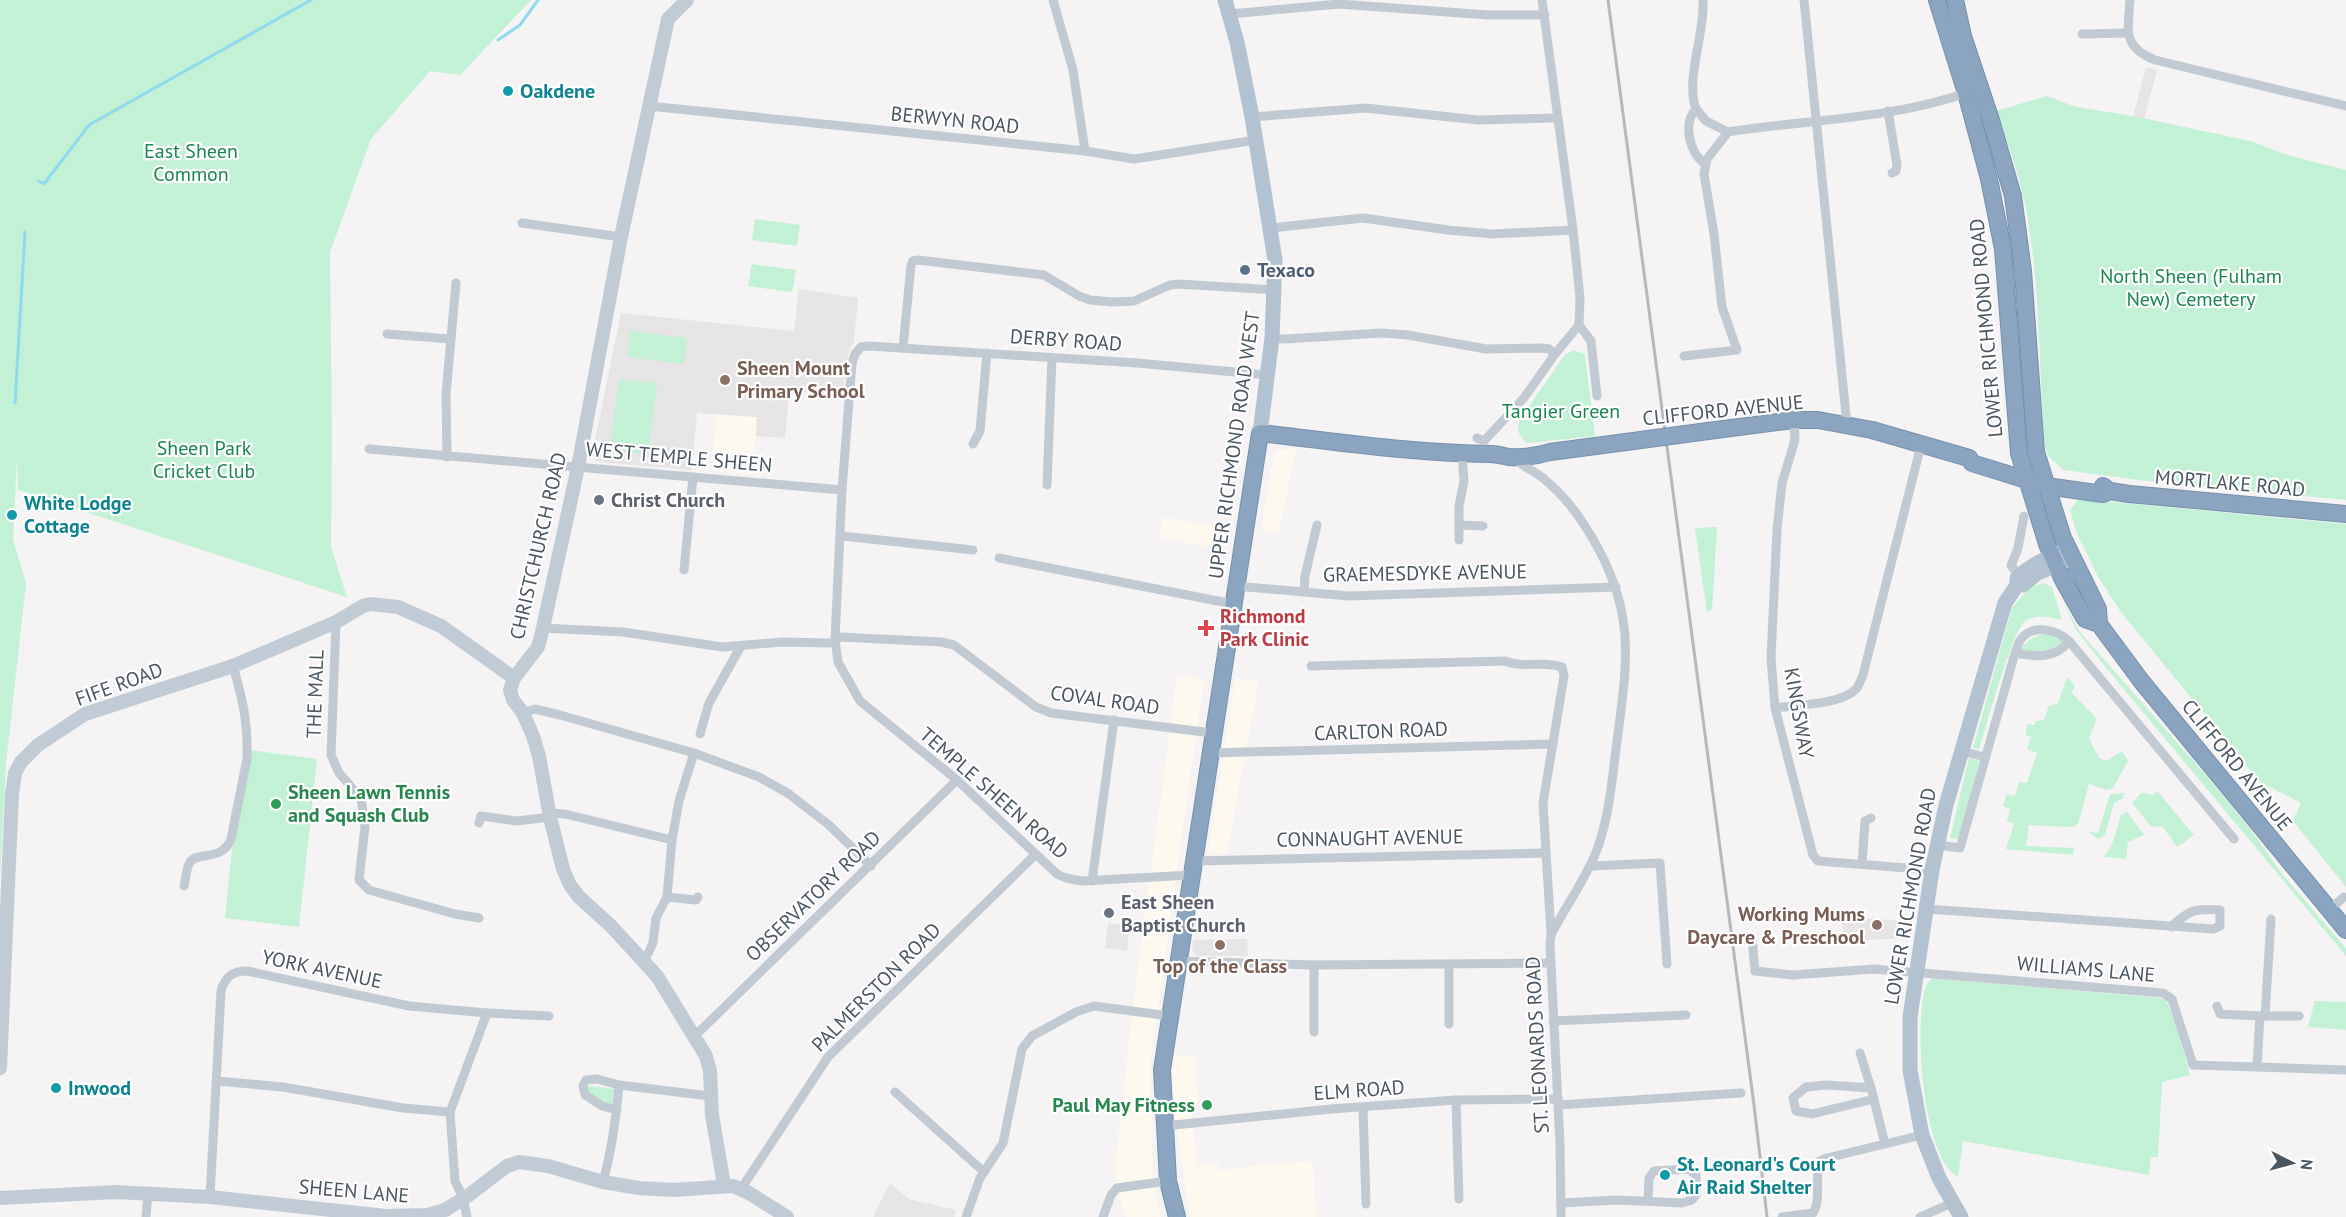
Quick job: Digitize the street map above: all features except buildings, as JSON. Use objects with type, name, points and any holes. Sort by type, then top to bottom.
[{"type":"highway","name":"LOWER RICHMOND ROAD","points":[[1937,0],[1966,93],[1999,223],[2005,272],[2016,430],[2024,473]]},
{"type":"highway","name":"LOWER RICHMOND ROAD","points":[[1955,0],[1963,36],[2013,196],[2023,271],[2036,452],[2045,480]]},
{"type":"highway","points":[[2005,272],[2023,271]]},
{"type":"highway","points":[[2011,351],[2029,350]]},
{"type":"highway","name":"CLIFFORD AVENUE","points":[[1496,454],[1515,457],[1538,456],[1550,452],[1794,420],[1847,424],[1969,459],[1972,463],[2003,471],[2024,473],[2053,561],[2085,619],[2099,624]]},
{"type":"highway","name":"CLIFFORD AVENUE","points":[[1260,434],[1462,454],[1496,454],[1531,449],[1550,452]]},
{"type":"highway","name":"UPPER RICHMOND ROAD WEST","points":[[1177,1217],[1168,1181],[1162,1070],[1212,733],[1260,434]]},
{"type":"highway","name":"MORTLAKE ROAD","points":[[2024,473],[2103,494],[2110,491],[2204,502],[2346,514]]},
{"type":"highway","name":"CLIFFORD AVENUE","points":[[2045,480],[2070,553],[2098,609],[2099,624],[2142,682],[2346,930]]},
{"type":"main road","name":"UPPER RICHMOND ROAD WEST","points":[[1228,7],[1252,117],[1275,260],[1272,338],[1260,434]]},
{"type":"main road","name":"LOWER RICHMOND ROAD","points":[[1961,1217],[1939,1178],[1923,1134],[1910,1070],[1910,1017],[1932,870],[1961,751],[2005,603],[2034,564],[2053,561],[2070,553]]},
{"type":"street","name":"CHRISTCHURCH ROAD","points":[[514,678],[538,647],[543,628],[578,467],[621,237],[668,19],[687,0]]},
{"type":"street","points":[[1053,0],[1074,70],[1085,151]]},
{"type":"street","points":[[1477,438],[1479,441],[1484,441],[1509,416],[1579,325],[1580,298],[1573,231],[1542,0]]},
{"type":"street","points":[[1703,0],[1703,20],[1692,99],[1696,109],[1706,121],[1728,132],[1888,111],[1966,93]]},
{"type":"street","points":[[1804,0],[1847,424]]},
{"type":"street","points":[[2130,0],[2128,33],[2135,48],[2141,54],[2155,60],[2346,106]]},
{"type":"street","points":[[1228,7],[1339,4],[1488,15],[1545,15]]},
{"type":"street","points":[[2082,34],[2088,32],[2128,33]]},
{"type":"street","name":"BERWYN ROAD","points":[[649,106],[1085,151],[1134,159],[1256,140]]},
{"type":"street","points":[[1252,117],[1366,108],[1478,120],[1558,118]]},
{"type":"street","points":[[1696,109],[1690,116],[1691,145],[1705,164]]},
{"type":"street","points":[[1888,111],[1897,165],[1896,171],[1892,173]]},
{"type":"street","points":[[1684,356],[1737,350],[1720,301],[1714,234],[1704,174],[1705,164],[1728,132]]},
{"type":"street","points":[[1271,228],[1364,218],[1493,234],[1573,231]]},
{"type":"street","points":[[522,223],[621,237]]},
{"type":"street","points":[[903,348],[911,265],[913,261],[918,260],[1044,275],[1079,296],[1090,300],[1112,302],[1134,301],[1170,285],[1178,284],[1275,290]]},
{"type":"street","points":[[447,457],[446,394],[456,283]]},
{"type":"street","points":[[1579,325],[1591,341],[1597,396]]},
{"type":"street","points":[[1272,338],[1382,333],[1408,335],[1486,349],[1543,348],[1555,354]]},
{"type":"street","points":[[387,334],[451,339]]},
{"type":"street","name":"DERBY ROAD","points":[[861,346],[1137,363],[1267,375]]},
{"type":"street","name":"TEMPLE SHEEN ROAD","points":[[861,346],[852,363],[842,490],[842,536],[835,640],[838,662],[860,701],[957,780],[1057,874],[1066,878],[1092,881],[1193,868]]},
{"type":"street","points":[[973,444],[980,431],[987,353]]},
{"type":"street","points":[[1047,486],[1052,358]]},
{"type":"street","name":"KINGSWAY","points":[[1794,420],[1795,440],[1782,483],[1773,594],[1771,658],[1775,708],[1813,855],[1818,861],[1932,870]]},
{"type":"street","points":[[1775,708],[1834,700],[1846,696],[1857,688],[1863,675],[1921,445]]},
{"type":"street","name":"WEST TEMPLE SHEEN","points":[[369,449],[842,490]]},
{"type":"street","points":[[1459,540],[1460,506],[1464,482],[1462,454]]},
{"type":"street","name":"ST. LEONARDS ROAD","points":[[1515,457],[1560,493],[1580,520],[1603,559],[1616,587],[1628,647],[1609,807],[1600,842],[1590,866],[1551,935],[1561,1217]]},
{"type":"street","points":[[684,570],[693,477]]},
{"type":"street","points":[[2021,581],[2011,567],[2018,548],[2024,516]]},
{"type":"street","points":[[1304,592],[1305,576],[1317,525]]},
{"type":"street","points":[[1459,525],[1483,526]]},
{"type":"street","points":[[842,536],[973,550]]},
{"type":"street","points":[[999,558],[1233,604]]},
{"type":"street","name":"GRAEMESDYKE AVENUE","points":[[1235,586],[1350,596],[1616,587]]},
{"type":"street","name":"FIFE ROAD","points":[[0,1068],[12,794],[15,773],[21,762],[38,745],[85,714],[232,666],[336,622],[370,604],[398,607],[441,626],[514,678]]},
{"type":"street","name":"THE MALL","points":[[336,622],[331,755],[339,772],[361,798],[365,827],[359,880],[369,890],[479,918]]},
{"type":"street","name":"COVAL ROAD","points":[[543,628],[623,632],[722,647],[782,642],[831,643],[840,637],[941,642],[954,645],[1036,707],[1051,713],[1212,733]]},
{"type":"street","points":[[1937,845],[1960,848],[2015,653],[2021,639],[2032,632],[2041,630],[2062,634],[2069,641],[2234,839]]},
{"type":"street","points":[[2015,653],[2046,656],[2069,641]]},
{"type":"street","points":[[700,734],[709,703],[741,646]]},
{"type":"street","points":[[1311,666],[1505,661],[1516,666],[1554,664],[1562,667],[1564,676],[1544,802],[1551,935]]},
{"type":"street","points":[[184,886],[188,864],[193,859],[220,852],[228,847],[231,839],[247,759],[246,710],[232,666]]},
{"type":"street","points":[[514,678],[510,690],[513,700],[523,713],[541,762],[558,850],[570,885],[587,906],[644,959],[706,1056],[710,1071],[710,1096],[724,1185]]},
{"type":"street","points":[[523,713],[535,709],[561,715],[694,753],[759,777],[789,794],[829,825],[871,866]]},
{"type":"street","points":[[1092,881],[1114,720]]},
{"type":"street","name":"CARLTON ROAD","points":[[1209,753],[1553,744]]},
{"type":"street","points":[[1961,751],[1985,757]]},
{"type":"street","points":[[644,959],[653,942],[656,918],[667,897],[672,840],[679,801],[694,753]]},
{"type":"street","name":"OBSERVATORY ROAD","points":[[693,1036],[871,866],[957,780]]},
{"type":"street","points":[[479,822],[481,816],[517,821],[565,814],[672,840]]},
{"type":"street","points":[[1862,864],[1865,821],[1871,818]]},
{"type":"street","points":[[190,848],[193,859]]},
{"type":"street","name":"CONNAUGHT AVENUE","points":[[1193,868],[1546,853]]},
{"type":"street","name":"PALMERSTON ROAD","points":[[741,1189],[828,1057],[1035,855]]},
{"type":"street","points":[[1590,866],[1660,864],[1667,964]]},
{"type":"street","points":[[667,897],[696,900],[698,897]]},
{"type":"street","points":[[2329,910],[2344,897]]},
{"type":"street","points":[[1927,909],[2171,927],[2213,929],[2220,926],[2220,910],[2199,908],[2185,914],[2171,927]]},
{"type":"street","points":[[2257,1066],[2271,919]]},
{"type":"street","points":[[1752,938],[1755,971],[1793,975],[1874,969],[1917,974]]},
{"type":"street","points":[[1179,961],[1314,965],[1551,963]]},
{"type":"street","points":[[1449,964],[1449,1024]]},
{"type":"street","points":[[1314,965],[1314,1032]]},
{"type":"street","name":"YORK AVENUE","points":[[210,1197],[221,991],[224,981],[238,971],[272,976],[409,1006],[549,1016]]},
{"type":"street","name":"WILLIAMS LANE","points":[[1917,974],[2163,993],[2172,999],[2193,1065],[2346,1070]]},
{"type":"street","points":[[966,1217],[984,1172],[1004,1143],[1022,1049],[1032,1036],[1076,1012],[1094,1006],[1169,1016]]},
{"type":"street","points":[[2217,1006],[2220,1014],[2299,1016]]},
{"type":"street","points":[[467,1217],[464,1198],[455,1181],[450,1112],[487,1013]]},
{"type":"street","points":[[1553,1021],[1686,1015]]},
{"type":"street","points":[[1860,1053],[1885,1144]]},
{"type":"street","points":[[617,1110],[602,1106],[585,1095],[583,1086],[586,1080],[597,1079],[619,1085],[710,1096]]},
{"type":"street","points":[[217,1081],[283,1087],[403,1108],[450,1112]]},
{"type":"street","points":[[603,1182],[610,1155],[619,1085]]},
{"type":"street","points":[[1871,1088],[1826,1085],[1806,1087],[1793,1098],[1796,1111],[1812,1114],[1874,1099]]},
{"type":"street","points":[[895,1092],[984,1172]]},
{"type":"street","name":"ELM ROAD","points":[[1164,1126],[1363,1107],[1456,1101],[1558,1102],[1741,1093]]},
{"type":"street","points":[[1456,1101],[1459,1198]]},
{"type":"street","points":[[1363,1107],[1366,1204]]},
{"type":"street","points":[[1782,1217],[1813,1213],[1816,1208],[1817,1170],[1820,1161],[1923,1134]]},
{"type":"street","name":"SHEEN LANE","points":[[0,1198],[116,1192],[148,1193],[210,1197],[313,1213],[427,1215],[445,1210],[507,1166],[519,1162],[548,1166],[603,1182],[657,1190],[724,1185],[741,1189],[787,1217]]},
{"type":"street","points":[[1562,1203],[1648,1201],[1682,1203],[1692,1200],[1696,1194],[1696,1175],[1689,1169],[1654,1171],[1649,1178],[1648,1201]]},
{"type":"street","points":[[1102,1217],[1111,1195],[1117,1188],[1168,1181]]},
{"type":"street","points":[[146,1217],[148,1193]]},
{"type":"street","points":[[1920,1217],[1954,1202]]},
{"type":"shaded area","points":[[2146,67],[2157,70],[2144,119],[2133,116]]},
{"type":"shaded area","name":"Sheen Mount Primary School","points":[[799,289],[858,298],[854,342],[849,350],[842,396],[789,391],[785,438],[756,436],[757,417],[697,413],[692,470],[597,462],[592,454],[621,313],[794,331]]},
{"type":"shaded area","points":[[716,414],[757,417],[753,474],[712,471]]},
{"type":"shaded area","points":[[1296,449],[1279,532],[1261,531],[1273,459],[1279,450]]},
{"type":"shaded area","points":[[1163,517],[1230,529],[1226,550],[1159,538]]},
{"type":"shaded area","points":[[1177,676],[1204,680],[1150,1062],[1153,1178],[1161,1217],[1126,1217],[1117,1188],[1115,1168],[1133,1005]]},
{"type":"shaded area","points":[[1235,679],[1259,681],[1227,853],[1208,853]]},
{"type":"shaded area","name":"Working Mums Daycare & Preschool","points":[[1842,917],[1913,921],[1911,938],[1843,941]]},
{"type":"shaded area","points":[[1108,923],[1130,925],[1127,951],[1105,948]]},
{"type":"shaded area","name":"Top of the Class","points":[[1247,939],[1248,956],[1197,956],[1192,950],[1193,940]]},
{"type":"shaded area","points":[[1195,1055],[1198,1103],[1191,1104],[1197,1166],[1218,1163],[1219,1171],[1309,1161],[1314,1168],[1316,1217],[1190,1217],[1173,1105],[1171,1056]]},
{"type":"shaded area","points":[[890,1183],[909,1199],[956,1210],[954,1217],[873,1217]]},
{"type":"green space","name":"East Sheen Common","points":[[0,0],[531,0],[460,75],[430,71],[371,139],[330,252],[331,547],[347,597],[18,490],[17,458],[13,539],[26,583],[6,764],[0,880]]},
{"type":"green space","name":"North Sheen (Fulham New) Cemetery","points":[[2047,96],[2076,107],[2133,116],[2250,141],[2291,156],[2346,170],[2346,500],[2146,481],[2064,470],[2049,457],[2045,447],[2036,291],[2029,230],[2018,177],[1996,111]]},
{"type":"green space","points":[[755,219],[800,225],[797,246],[752,240]]},
{"type":"green space","points":[[752,264],[796,270],[792,292],[748,286]]},
{"type":"green space","points":[[630,331],[687,338],[684,364],[627,357]]},
{"type":"green space","name":"Tangier Green","points":[[1573,350],[1585,354],[1595,436],[1527,443],[1519,432],[1520,419],[1564,356]]},
{"type":"green space","points":[[619,379],[657,383],[648,454],[610,449]]},
{"type":"green space","points":[[2079,499],[2346,524],[2346,887],[2293,821],[2301,803],[2260,782],[2121,612],[2097,575],[2076,531],[2070,510]]},
{"type":"green space","points":[[1717,527],[1712,610],[1707,612],[1695,528]]},
{"type":"green space","points":[[2043,583],[2052,587],[2062,620],[2034,617],[2025,621],[2013,642],[1979,749],[1973,748],[2012,608],[2030,587]]},
{"type":"green space","points":[[2061,596],[2079,631],[2211,781],[2251,830],[2283,875],[2346,948],[2346,956],[2076,630]]},
{"type":"green space","points":[[2042,634],[2064,641],[2043,652],[2020,650],[2029,640]]},
{"type":"green space","points":[[2067,677],[2075,686],[2071,692],[2097,719],[2089,738],[2099,758],[2106,761],[2122,751],[2128,761],[2113,788],[2106,790],[2089,784],[2078,824],[2073,827],[2029,825],[2026,846],[2074,848],[2073,855],[2006,849],[2014,824],[2007,821],[2010,809],[2003,806],[2007,794],[2015,796],[2019,782],[2027,783],[2037,753],[2027,749],[2031,737],[2025,735],[2028,724],[2034,725],[2036,721],[2044,720],[2049,706],[2058,703]]},
{"type":"green space","name":"Sheen Lawn Tennis and Squash Club","points":[[251,750],[317,759],[299,927],[225,918],[232,849]]},
{"type":"green space","points":[[1969,758],[1979,761],[1960,839],[1950,838]]},
{"type":"green space","points":[[2157,791],[2194,835],[2177,847],[2163,827],[2150,826],[2132,802],[2142,793],[2153,795]]},
{"type":"green space","points":[[2124,793],[2123,798],[2114,803],[2105,835],[2098,839],[2088,831],[2098,833],[2110,794]]},
{"type":"green space","points":[[2127,812],[2144,835],[2128,842],[2126,859],[2104,857],[2121,815]]},
{"type":"green space","points":[[1932,978],[2166,1000],[2175,1021],[2190,1075],[2162,1082],[2158,1157],[2151,1157],[2149,1175],[1963,1141],[1958,1177],[1946,1165],[1936,1144],[1924,1089],[1920,1031],[1925,988]]},
{"type":"green space","points":[[2315,1001],[2346,1002],[2346,1030],[2308,1027]]},
{"type":"green space","points":[[590,1086],[614,1089],[612,1105],[589,1096],[586,1088]]},
{"type":"waterway","points":[[39,181],[44,184],[89,125],[311,0]]},
{"type":"waterway","points":[[498,40],[520,25],[538,0]]},
{"type":"waterway","points":[[15,403],[25,232]]},
{"type":"railway","points":[[1608,0],[1767,1217]]},
{"type":"place","name":"Oakdene","points":[[508,91]]},
{"type":"place","name":"Texaco","points":[[1245,270]]},
{"type":"place","name":"Sheen Mount Primary School","points":[[725,380]]},
{"type":"place","name":"Christ Church","points":[[599,500]]},
{"type":"place","name":"White Lodge Cottage","points":[[12,515]]},
{"type":"place","name":"Richmond Park Clinic","points":[[1206,628]]},
{"type":"place","name":"Sheen Lawn Tennis and Squash Club","points":[[276,804]]},
{"type":"place","name":"East Sheen Baptist Church","points":[[1109,913]]},
{"type":"place","name":"Working Mums Daycare & Preschool","points":[[1877,925]]},
{"type":"place","name":"Top of the Class","points":[[1220,945]]},
{"type":"place","name":"Inwood","points":[[56,1088]]},
{"type":"place","name":"Paul May Fitness","points":[[1207,1105]]},
{"type":"place","name":"St. Leonard's Court Air Raid Shelter","points":[[1665,1175]]},
{"type":"park label","name":"Sheen Park Cricket Club","points":[[204,460]]}]
